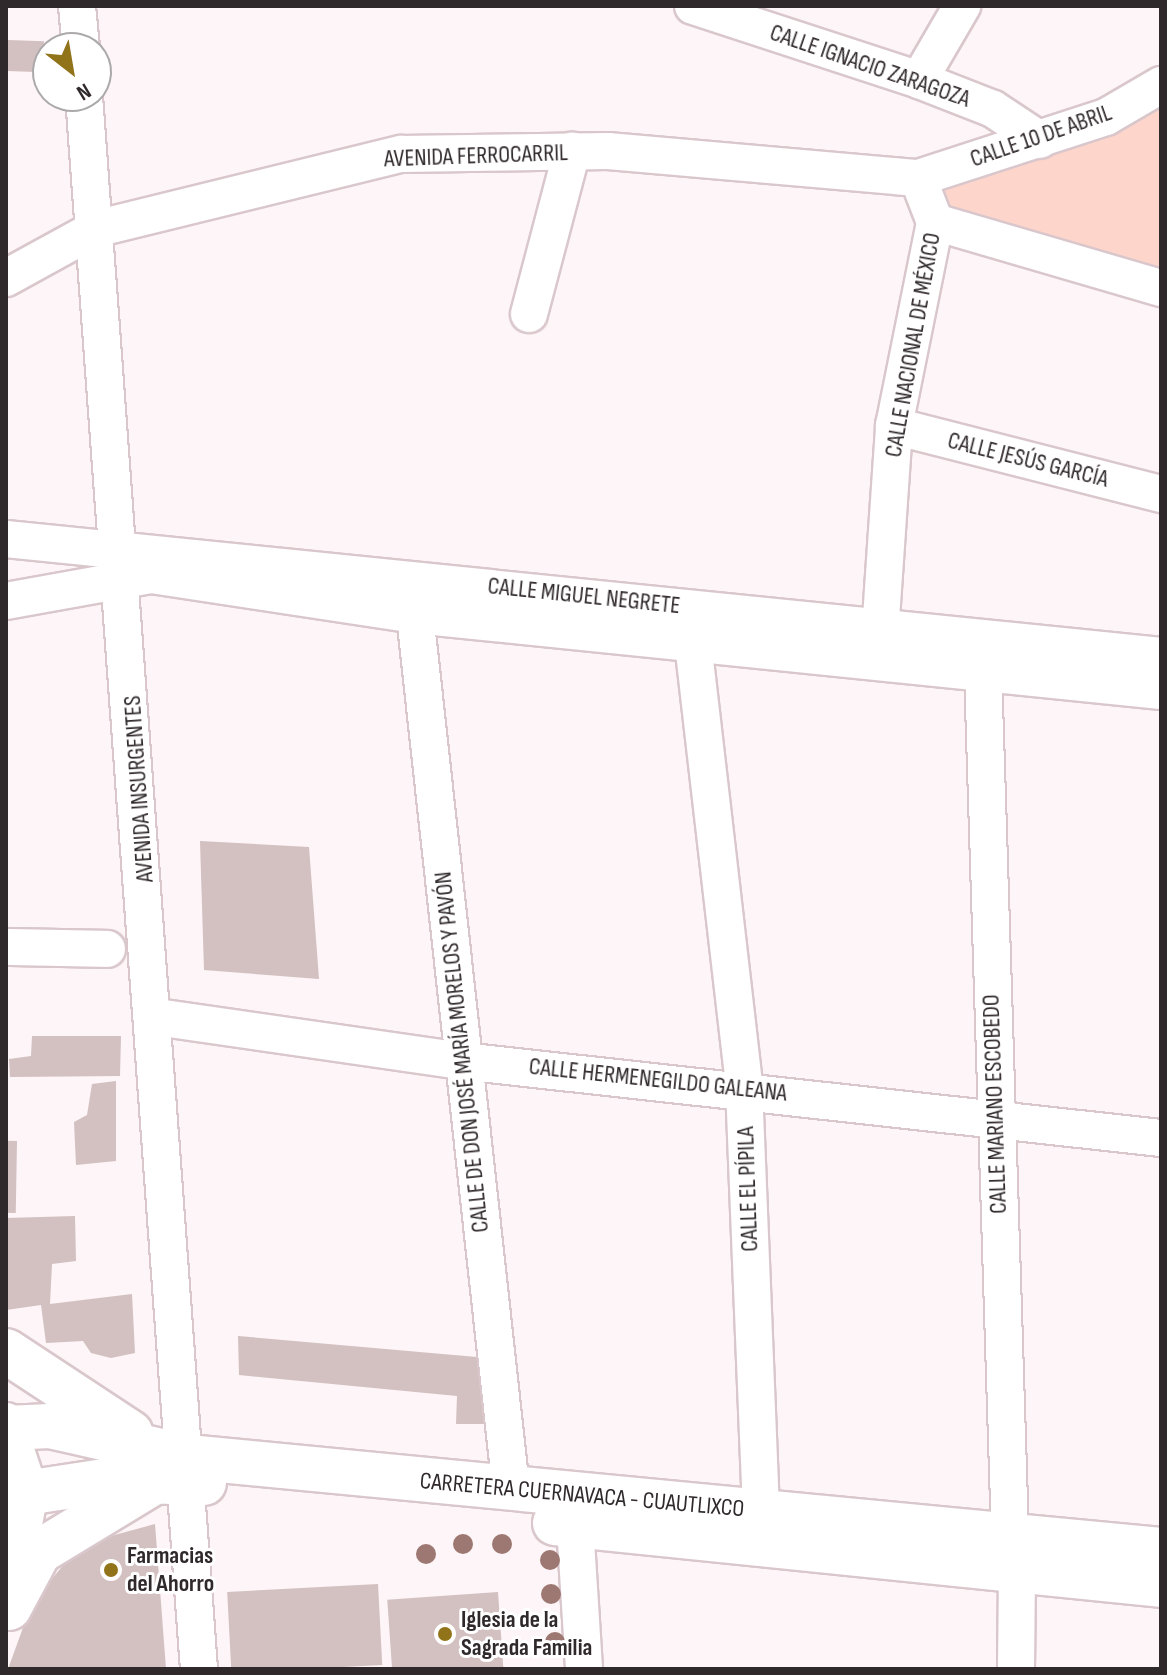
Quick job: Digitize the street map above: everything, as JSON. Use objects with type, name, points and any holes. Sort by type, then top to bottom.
[{"type":"main road","points":[[6,1351],[174,1468],[39,1552],[8,1618]]},
{"type":"main road","name":"CARRETERA CUERNAVACA - CUAUTLIXCO","points":[[7,1425],[50,1426],[174,1468],[575,1525],[762,1528]]},
{"type":"main road","name":"CARRETERA CUERNAVACA - CUAUTLIXCO","points":[[18,1494],[174,1468],[511,1489],[762,1528],[1014,1554],[1161,1585]]},
{"type":"main road","name":"CARRETERA CUERNAVACA - CUAUTLIXCO","points":[[1014,1554],[1161,1550]]},
{"type":"street","points":[[77,6],[79,32]]},
{"type":"street","name":"CALLE IGNACIO ZARAGOZA","points":[[693,6],[919,80],[993,109],[1040,140]]},
{"type":"street","points":[[919,80],[962,6]]},
{"type":"street","name":"CALLE 10 DE ABRIL","points":[[918,178],[1106,117],[1161,85]]},
{"type":"street","name":"AVENIDA INSURGENTES","points":[[85,112],[156,1017],[174,1468],[199,1669]]},
{"type":"street","points":[[529,314],[572,151]]},
{"type":"street","name":"AVENIDA FERROCARRIL","points":[[6,278],[95,229],[401,154],[572,151],[918,178]]},
{"type":"street","name":"CALLE NACIONAL DE MÉXICO","points":[[879,642],[894,426],[935,222],[918,178]]},
{"type":"street","points":[[935,222],[1161,288]]},
{"type":"street","name":"CALLE JESÚS GARCÍA","points":[[894,426],[1161,494]]},
{"type":"street","name":"CALLE MIGUEL NEGRETE","points":[[6,539],[123,564],[415,615],[693,643],[879,642],[983,671],[1161,691]]},
{"type":"street","points":[[6,601],[123,564]]},
{"type":"street","name":"CALLE MIGUEL NEGRETE","points":[[123,564],[879,642],[1161,656]]},
{"type":"street","name":"CALLE DE DON JOSÉ MARÍA MORELOS Y PAVÓN","points":[[415,615],[511,1489]]},
{"type":"street","name":"CALLE EL PÍPILA","points":[[693,643],[744,1087],[762,1528]]},
{"type":"street","name":"CALLE MARIANO ESCOBEDO","points":[[983,671],[1016,1669]]},
{"type":"street","points":[[6,947],[107,949]]},
{"type":"street","name":"CALLE HERMENEGILDO GALEANA","points":[[156,1017],[462,1061],[744,1087],[1161,1138]]},
{"type":"street","points":[[7,1425],[18,1494],[8,1618]]},
{"type":"street","points":[[575,1525],[584,1669]]},
{"type":"shaded area","points":[[1161,85],[1161,288],[935,222],[918,178]]},
{"type":"building","points":[[8,40],[32,41],[32,72],[7,71]]},
{"type":"building","points":[[200,841],[309,847],[319,979],[204,970]]},
{"type":"building","points":[[32,1036],[121,1036],[120,1076],[10,1077],[9,1059],[31,1056]]},
{"type":"building","points":[[116,1081],[116,1161],[76,1165],[74,1122],[87,1115],[92,1084]]},
{"type":"building","points":[[6,1141],[17,1141],[16,1213],[6,1213]]},
{"type":"building","points":[[75,1216],[76,1261],[52,1264],[50,1304],[132,1294],[135,1353],[111,1358],[91,1353],[83,1341],[46,1343],[41,1305],[6,1310],[6,1218]]},
{"type":"building","points":[[238,1336],[488,1358],[498,1424],[456,1424],[457,1396],[239,1375]]},
{"type":"building","points":[[155,1524],[166,1669],[8,1669],[32,1603],[70,1557],[100,1539]]},
{"type":"building","points":[[378,1584],[382,1665],[231,1669],[227,1592]]},
{"type":"building","name":"Iglesia de la Sagrada Familia","points":[[498,1592],[503,1669],[392,1669],[387,1600]]},
{"type":"place","name":"Farmacias del Ahorro","points":[[111,1570]]},
{"type":"place","name":"Iglesia de la Sagrada Familia","points":[[445,1634]]}]
